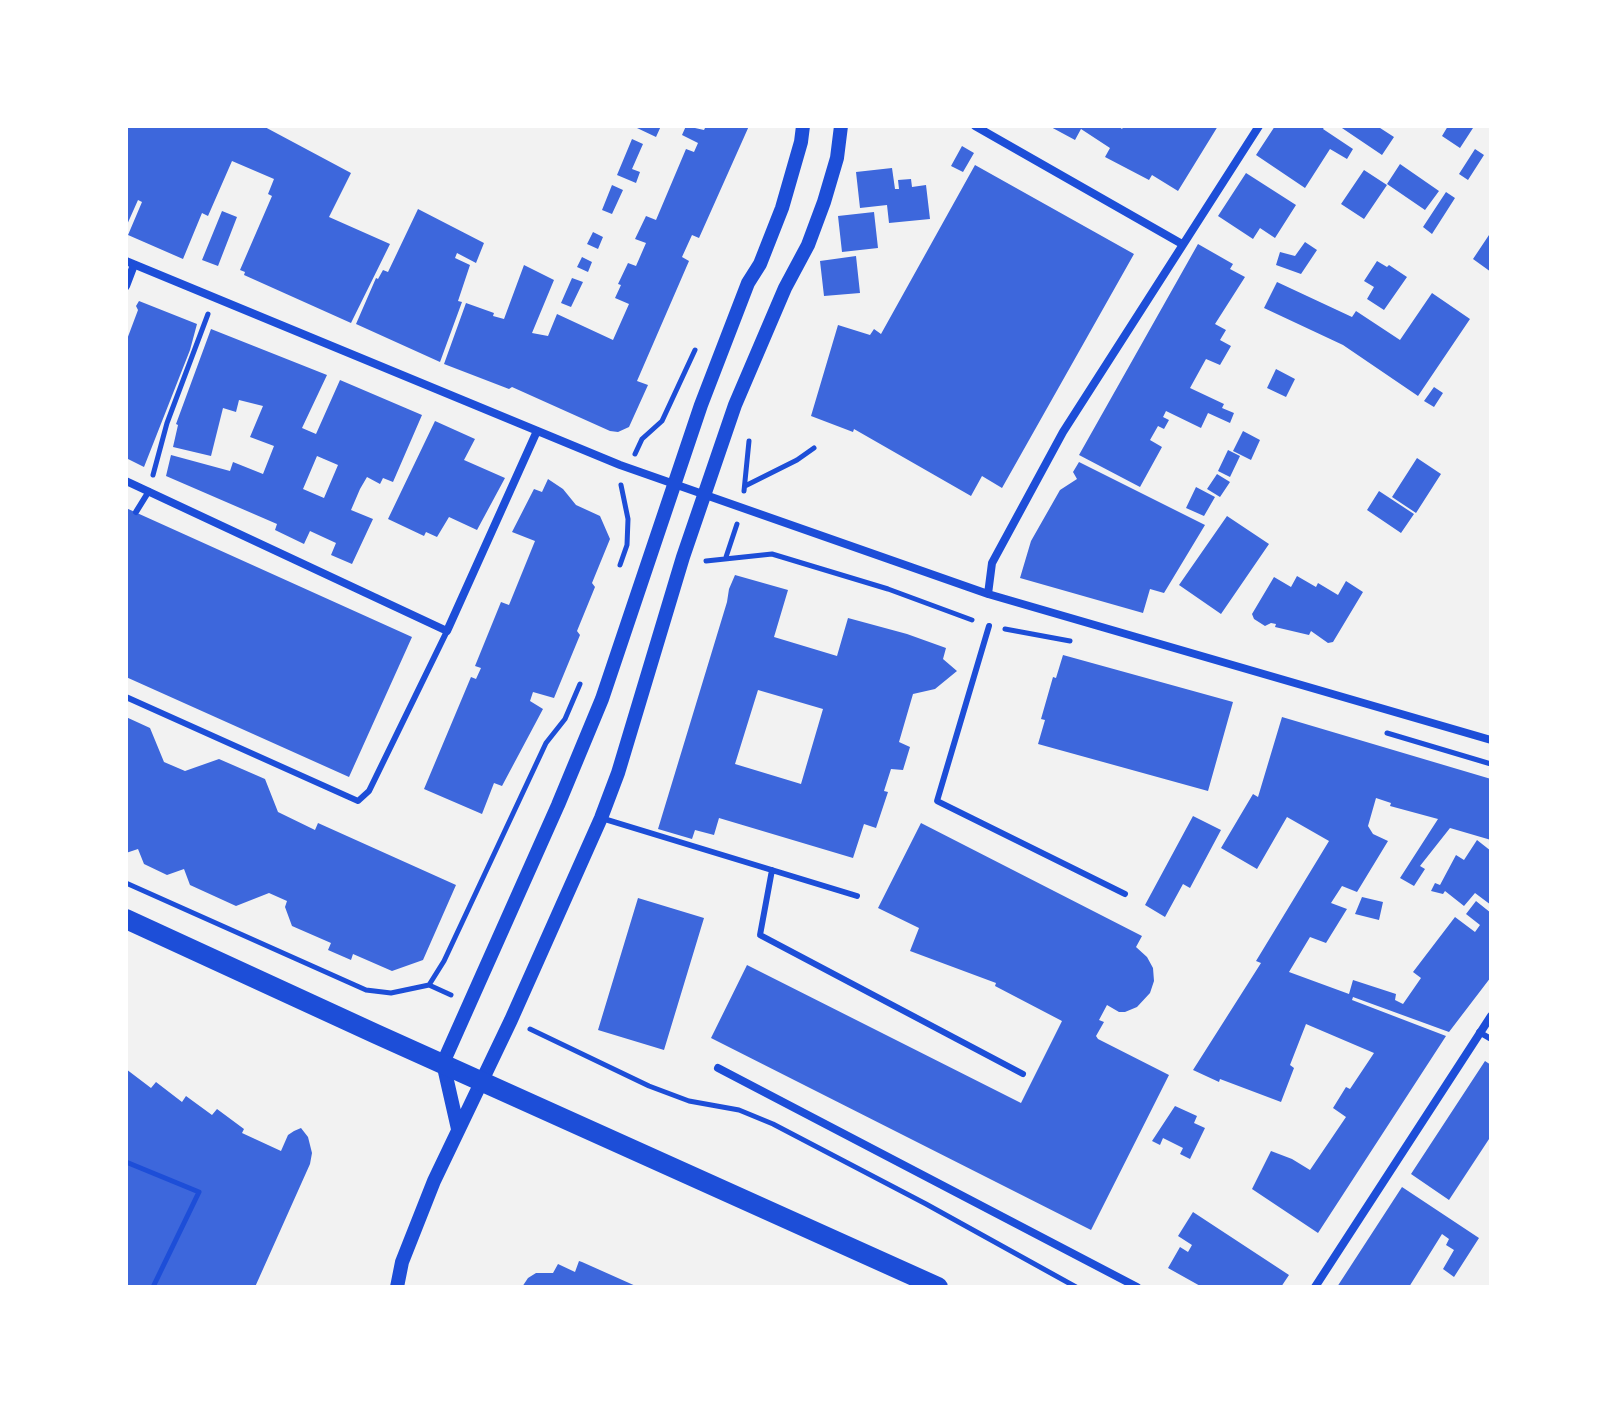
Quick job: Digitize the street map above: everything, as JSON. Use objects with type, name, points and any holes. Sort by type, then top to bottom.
[{"type":"main road","points":[[126,919],[938,1287]]},
{"type":"street","points":[[458,1129],[443,1063],[602,699],[701,405],[782,208],[803,126]]},
{"type":"street","points":[[397,1287],[402,1262],[458,1129],[511,1020],[601,818],[618,773],[683,557],[753,360],[808,245],[824,202],[837,158],[841,126]]},
{"type":"street","points":[[975,126],[1182,244]]},
{"type":"street","points":[[988,594],[992,563],[1063,432],[1259,126]]},
{"type":"street","points":[[126,286],[130,263],[628,467],[988,594],[1491,740]]},
{"type":"street","points":[[126,481],[447,631],[537,431]]},
{"type":"street","points":[[1315,1287],[1491,1016]]},
{"type":"street","points":[[718,1068],[1137,1287]]},
{"type":"lane","points":[[136,512],[149,491]]},
{"type":"lane","points":[[989,626],[937,801],[1125,894]]},
{"type":"lane","points":[[126,697],[358,801],[369,791],[447,631]]},
{"type":"lane","points":[[601,818],[857,896]]},
{"type":"lane","points":[[772,870],[760,935],[1023,1074]]},
{"type":"lane","points":[[1479,1032],[1491,1039]]},
{"type":"path","points":[[149,491],[167,423],[215,298]]},
{"type":"path","points":[[619,568],[627,545],[628,519],[620,488],[642,439],[662,421]]},
{"type":"path","points":[[726,557],[742,507],[749,435]]},
{"type":"path","points":[[744,487],[814,448]]},
{"type":"path","points":[[627,545],[651,550]]},
{"type":"path","points":[[683,557],[704,561],[772,554],[888,589],[989,626],[1083,645]]},
{"type":"path","points":[[429,985],[444,961],[546,743],[565,719],[583,675]]},
{"type":"path","points":[[1385,733],[1491,764]]},
{"type":"path","points":[[126,883],[366,990],[391,993],[429,985],[468,1002]]},
{"type":"path","points":[[511,1020],[649,1086],[689,1101],[739,1110],[773,1124],[1076,1287]]},
{"type":"path","points":[[126,1162],[199,1192],[153,1287]]},
{"type":"building","points":[[126,126],[263,126],[351,173],[329,217],[390,244],[351,323],[244,275],[245,272],[240,270],[272,196],[268,194],[274,179],[232,161],[208,216],[202,213],[183,259],[128,235],[142,202],[138,200],[126,227]]},
{"type":"building","points":[[638,126],[661,126],[656,137]]},
{"type":"building","points":[[686,126],[704,130],[706,126],[749,126],[699,238],[692,235],[682,257],[689,261],[637,381],[648,385],[629,427],[618,432],[610,431],[512,387],[509,389],[444,364],[466,303],[504,319],[524,265],[554,280],[532,333],[548,336],[557,314],[613,340],[629,304],[615,298],[621,285],[618,284],[628,263],[636,266],[646,243],[635,239],[646,216],[656,220],[686,149],[694,152],[698,143],[682,135]]},
{"type":"building","points":[[1049,126],[1118,126],[1122,129],[1124,126],[1218,126],[1178,191],[1152,175],[1149,180],[1105,157],[1110,148],[1081,129],[1075,140]]},
{"type":"building","points":[[1275,126],[1325,126],[1323,129],[1353,149],[1347,159],[1330,149],[1305,188],[1256,155]]},
{"type":"building","points":[[1339,126],[1377,126],[1394,137],[1382,155]]},
{"type":"building","points":[[1448,126],[1473,128],[1460,148],[1442,136]]},
{"type":"building","points":[[632,139],[643,144],[632,169],[640,172],[636,183],[617,175]]},
{"type":"building","points":[[962,146],[974,153],[963,172],[951,166]]},
{"type":"building","points":[[1475,149],[1484,155],[1468,180],[1459,174]]},
{"type":"building","points":[[1400,164],[1439,191],[1425,210],[1387,184]]},
{"type":"building","points":[[975,165],[1134,254],[1002,488],[982,476],[971,496],[854,429],[853,432],[811,416],[838,325],[870,335],[874,329],[881,334]]},
{"type":"building","points":[[892,168],[895,189],[899,189],[898,180],[911,179],[912,187],[926,185],[930,219],[889,223],[887,205],[860,208],[856,172]]},
{"type":"building","points":[[1364,170],[1387,185],[1364,219],[1341,204]]},
{"type":"building","points":[[1246,173],[1296,205],[1275,238],[1260,228],[1253,239],[1218,216]]},
{"type":"building","points":[[612,185],[623,190],[612,214],[602,210]]},
{"type":"building","points":[[1446,192],[1455,198],[1432,234],[1423,227]]},
{"type":"building","points":[[418,209],[484,243],[476,263],[457,253],[455,258],[470,265],[458,301],[462,302],[440,362],[356,324],[376,278],[383,270],[388,272]]},
{"type":"building","points":[[222,211],[237,217],[218,266],[202,260]]},
{"type":"building","points":[[874,212],[878,248],[842,252],[838,216]]},
{"type":"building","points":[[593,232],[603,237],[598,249],[587,244]]},
{"type":"building","points":[[1491,232],[1491,272],[1473,259]]},
{"type":"building","points":[[1305,242],[1317,250],[1301,274],[1276,265],[1280,252],[1295,256]]},
{"type":"building","points":[[1198,244],[1233,264],[1230,269],[1245,277],[1215,324],[1226,330],[1220,340],[1231,346],[1220,365],[1206,359],[1190,388],[1224,404],[1222,408],[1234,413],[1230,423],[1208,413],[1201,428],[1166,411],[1163,417],[1169,420],[1164,429],[1158,426],[1150,440],[1162,447],[1140,487],[1079,455]]},
{"type":"building","points":[[856,256],[860,293],[824,296],[820,261]]},
{"type":"building","points":[[582,257],[592,262],[588,272],[577,267]]},
{"type":"building","points":[[1377,261],[1407,277],[1384,310],[1367,299],[1374,287],[1364,281]]},
{"type":"building","points":[[572,278],[583,282],[571,307],[561,303]]},
{"type":"building","points":[[1277,282],[1352,317],[1356,311],[1400,340],[1432,293],[1470,319],[1418,396],[1343,345],[1264,308]]},
{"type":"building","points":[[139,301],[197,324],[190,350],[144,467],[126,458],[126,342]]},
{"type":"building","points":[[211,329],[327,375],[302,428],[316,434],[340,380],[422,415],[393,482],[383,478],[380,484],[367,477],[360,489],[351,510],[373,519],[352,564],[331,555],[336,543],[310,531],[304,544],[275,530],[277,524],[166,476],[171,455],[230,471],[233,462],[263,474],[274,446],[250,437],[263,406],[239,400],[236,412],[223,408],[211,456],[173,447],[176,424]],"holes":[[[317,456],[338,465],[324,498],[303,489]]]},
{"type":"building","points":[[1276,369],[1295,379],[1286,397],[1267,388]]},
{"type":"building","points":[[1434,387],[1443,393],[1434,407],[1424,401]]},
{"type":"building","points":[[435,421],[475,439],[464,460],[505,478],[477,530],[449,517],[437,537],[426,532],[424,536],[388,519]]},
{"type":"building","points":[[1243,431],[1260,440],[1251,460],[1233,451]]},
{"type":"building","points":[[1228,450],[1240,456],[1230,477],[1218,471]]},
{"type":"building","points":[[1417,458],[1441,474],[1416,513],[1392,497]]},
{"type":"building","points":[[1079,462],[1205,525],[1164,593],[1150,589],[1143,613],[1020,578],[1031,541],[1060,490],[1077,479],[1073,472]]},
{"type":"building","points":[[1217,474],[1230,482],[1220,497],[1207,489]]},
{"type":"building","points":[[548,479],[563,489],[576,505],[600,516],[610,539],[577,631],[580,635],[554,698],[533,692],[530,701],[543,709],[502,786],[494,783],[482,814],[424,789],[471,677],[476,679],[481,668],[475,666],[501,602],[509,605],[535,541],[512,532],[534,489],[542,492]]},
{"type":"building","points":[[1196,487],[1215,497],[1204,516],[1186,508]]},
{"type":"building","points":[[1379,491],[1414,514],[1401,533],[1367,510]]},
{"type":"building","points":[[126,508],[412,637],[349,777],[126,677]]},
{"type":"building","points":[[1227,516],[1269,544],[1221,614],[1179,585]]},
{"type":"building","points":[[735,575],[788,590],[774,637],[837,656],[848,618],[946,648],[943,659],[957,671],[935,689],[913,694],[899,742],[910,747],[903,770],[891,769],[884,791],[888,792],[876,828],[864,824],[853,858],[719,818],[714,835],[695,830],[692,839],[658,829]],"holes":[[[758,690],[823,709],[801,784],[735,764]]]},
{"type":"building","points":[[1297,576],[1316,587],[1318,583],[1338,595],[1346,581],[1363,592],[1333,642],[1328,643],[1311,631],[1309,635],[1275,627],[1276,624],[1265,626],[1254,619],[1252,614],[1274,577],[1291,587]]},
{"type":"building","points":[[1063,655],[1233,702],[1208,791],[1038,744],[1045,720],[1041,719]]},
{"type":"building","points":[[126,717],[150,728],[164,762],[185,771],[219,759],[265,779],[278,812],[315,830],[318,823],[456,885],[423,960],[392,971],[353,954],[351,960],[328,950],[331,943],[292,926],[285,907],[287,901],[269,893],[236,906],[190,885],[184,869],[167,875],[144,864],[138,849],[126,853]]},
{"type":"building","points":[[1282,717],[1491,779],[1491,840],[1450,828],[1420,866],[1425,869],[1414,886],[1400,878],[1438,819],[1390,806],[1391,803],[1376,798],[1368,826],[1373,834],[1388,841],[1357,892],[1342,886],[1331,903],[1347,909],[1326,943],[1310,937],[1289,972],[1349,994],[1353,980],[1396,994],[1395,1000],[1403,1004],[1421,978],[1413,972],[1455,917],[1475,932],[1480,925],[1466,914],[1476,901],[1491,913],[1491,977],[1449,1032],[1353,997],[1352,1000],[1446,1036],[1318,1233],[1252,1189],[1271,1151],[1310,1170],[1346,1117],[1333,1108],[1374,1053],[1306,1024],[1290,1065],[1294,1068],[1281,1102],[1193,1070],[1261,963],[1256,961],[1329,841],[1287,817],[1257,869],[1221,848],[1253,794],[1258,797]]},
{"type":"building","points":[[1193,816],[1221,830],[1190,888],[1183,884],[1165,917],[1145,905]]},
{"type":"building","points":[[921,823],[1142,936],[1136,947],[1153,968],[1154,981],[1150,993],[1137,1007],[1125,1012],[1107,1005],[1099,1020],[1104,1022],[1096,1036],[1169,1075],[1091,1230],[711,1038],[747,965],[1021,1103],[1062,1021],[995,986],[996,983],[910,951],[919,928],[878,908]]},
{"type":"building","points":[[1477,840],[1491,851],[1491,905],[1475,893],[1464,906],[1445,891],[1443,894],[1431,891],[1435,883],[1440,885],[1456,855],[1464,860]]},
{"type":"building","points":[[1362,897],[1383,902],[1379,920],[1355,914]]},
{"type":"building","points":[[638,898],[704,918],[664,1050],[598,1030]]},
{"type":"building","points":[[1485,1061],[1491,1065],[1491,1136],[1449,1200],[1411,1174]]},
{"type":"building","points":[[126,1069],[151,1088],[156,1082],[182,1102],[186,1096],[212,1115],[217,1109],[244,1129],[242,1133],[281,1151],[288,1135],[294,1131],[301,1128],[308,1137],[312,1153],[310,1164],[255,1287],[126,1287]]},
{"type":"building","points":[[1175,1106],[1197,1116],[1194,1123],[1205,1128],[1190,1159],[1180,1154],[1183,1148],[1163,1138],[1160,1145],[1152,1141]]},
{"type":"building","points":[[1402,1187],[1479,1238],[1454,1277],[1443,1269],[1454,1250],[1446,1245],[1449,1239],[1442,1234],[1409,1287],[1337,1287]]},
{"type":"building","points":[[1193,1212],[1289,1275],[1281,1287],[1202,1287],[1168,1268],[1180,1247],[1188,1252],[1192,1245],[1178,1236]]},
{"type":"building","points":[[579,1261],[638,1287],[522,1287],[536,1273],[553,1273],[558,1264],[575,1272]]}]
